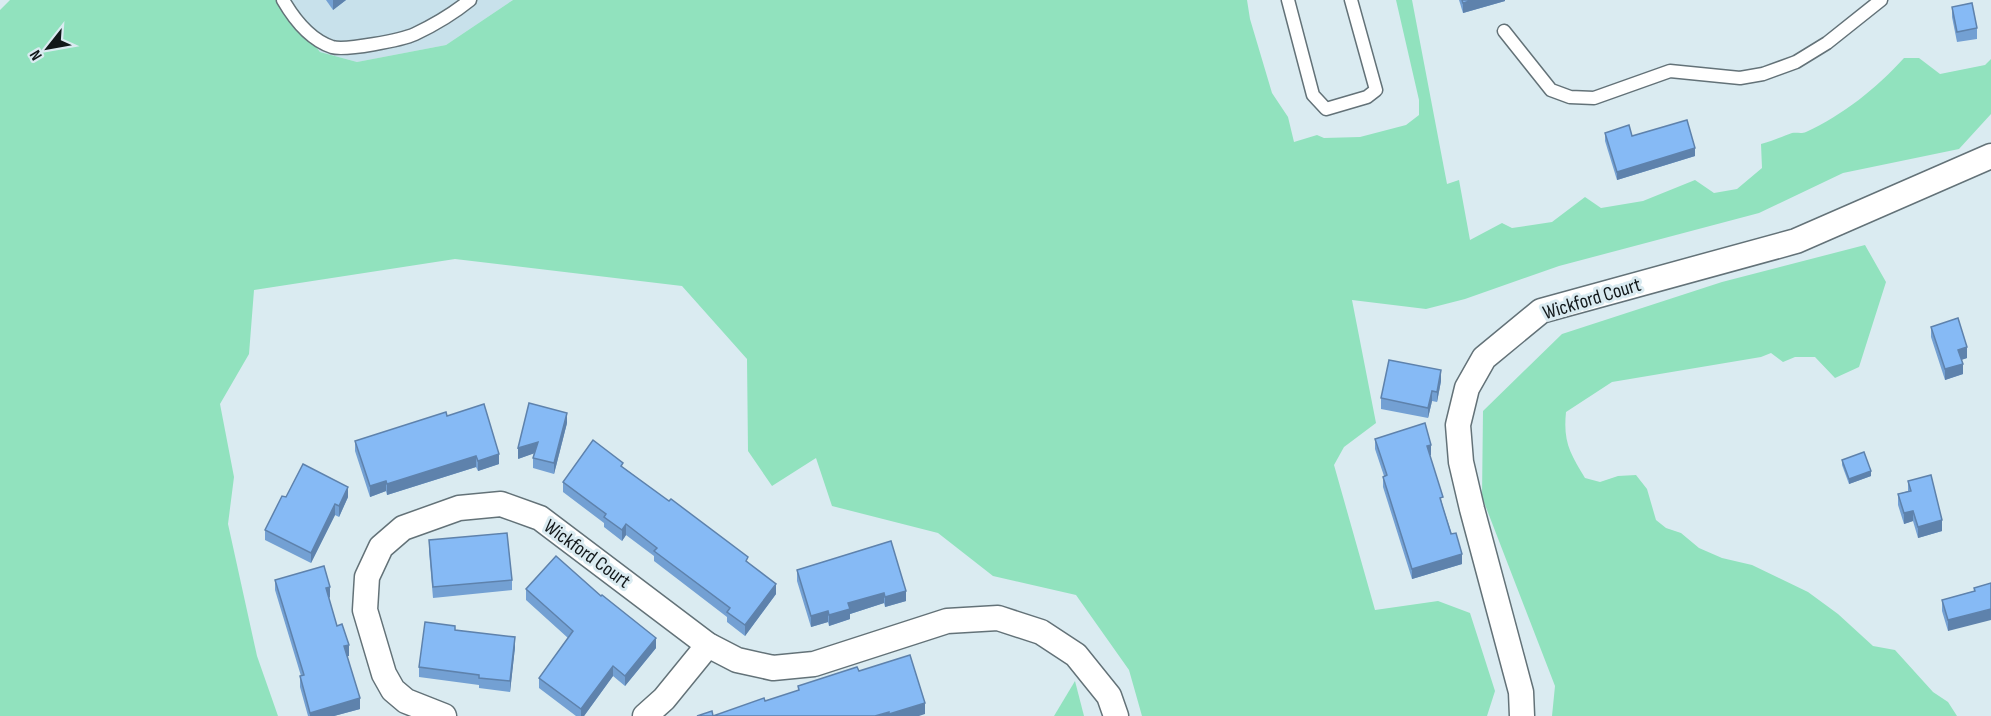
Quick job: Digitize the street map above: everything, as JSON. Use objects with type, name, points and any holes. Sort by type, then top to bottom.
[{"type":"street","name":"Wickford Court","points":[[1522,716],[1521,692],[1461,462],[1458,425],[1467,388],[1484,358],[1541,311],[1796,241],[1991,156]]},
{"type":"street","name":"Wickford Court","points":[[444,716],[406,701],[393,690],[384,674],[365,610],[367,577],[381,547],[403,528],[459,507],[501,504],[540,518],[708,645],[737,660],[772,668],[814,664],[947,621],[998,618],[1041,632],[1076,655],[1108,696],[1116,716]]},
{"type":"street","points":[[645,716],[664,699],[708,645]]},
{"type":"lane","points":[[283,0],[313,38],[334,48],[359,46],[412,35],[458,10],[470,0]]},
{"type":"lane","points":[[1288,0],[1313,95],[1326,109],[1367,97],[1376,90],[1351,0]]},
{"type":"lane","points":[[1504,31],[1551,90],[1570,97],[1594,98],[1670,72],[1740,78],[1763,74],[1796,62],[1827,43],[1881,0]]},
{"type":"shaded area","points":[[280,0],[513,0],[446,45],[357,62],[320,52]]},
{"type":"green space","points":[[10,0],[280,0],[320,52],[357,62],[446,45],[513,0],[1247,0],[1250,19],[1272,93],[1288,117],[1294,142],[1317,135],[1324,138],[1360,137],[1406,125],[1419,115],[1419,100],[1396,0],[1412,0],[1447,184],[1459,180],[1470,240],[1502,223],[1512,228],[1552,222],[1585,197],[1601,208],[1643,201],[1695,180],[1714,193],[1737,189],[1762,168],[1761,144],[1792,133],[1806,132],[1820,125],[1871,90],[1904,58],[1919,58],[1940,74],[1985,65],[1991,59],[1991,114],[1959,149],[1843,173],[1759,213],[1559,266],[1465,299],[1426,309],[1352,300],[1376,423],[1344,447],[1334,465],[1375,610],[1438,601],[1470,613],[1495,691],[1487,716],[1142,716],[1129,670],[1076,595],[993,576],[938,533],[832,506],[816,458],[772,486],[748,451],[747,359],[682,286],[455,259],[254,290],[249,354],[220,404],[234,477],[228,524],[257,656],[278,716],[0,716],[0,10]]},
{"type":"green space","points":[[1865,245],[1886,282],[1859,367],[1835,378],[1815,357],[1795,357],[1783,362],[1771,353],[1761,357],[1612,382],[1566,412],[1567,439],[1585,478],[1600,482],[1618,476],[1636,475],[1647,489],[1656,520],[1666,528],[1681,533],[1699,548],[1722,558],[1752,565],[1808,592],[1838,614],[1873,646],[1895,650],[1933,692],[1948,702],[1957,716],[1552,716],[1555,686],[1482,497],[1483,411],[1562,334],[1722,282]]},
{"type":"green space","points":[[1075,681],[1084,716],[1054,716]]},
{"type":"building","points":[[1972,3],[1977,28],[1957,32],[1952,7]]},
{"type":"building","points":[[1687,120],[1695,148],[1617,172],[1605,133],[1629,125],[1632,136]]},
{"type":"building","points":[[1958,318],[1967,347],[1958,350],[1963,364],[1945,369],[1931,327]]},
{"type":"building","points":[[1389,360],[1441,370],[1437,392],[1432,391],[1428,408],[1381,398]]},
{"type":"building","points":[[529,403],[567,413],[554,463],[533,458],[538,442],[518,448]]},
{"type":"building","points":[[484,404],[499,454],[478,461],[476,456],[387,484],[386,481],[370,486],[355,441],[446,412],[447,416]]},
{"type":"building","points":[[1425,423],[1431,445],[1427,446],[1443,497],[1440,498],[1451,534],[1456,533],[1462,554],[1412,569],[1383,477],[1387,475],[1375,439]]},
{"type":"building","points":[[593,440],[623,463],[621,466],[669,501],[671,499],[748,557],[746,561],[776,584],[745,625],[727,612],[730,608],[654,551],[657,548],[626,524],[622,530],[604,517],[606,514],[563,482]]},
{"type":"building","points":[[1864,452],[1871,471],[1849,479],[1842,460]]},
{"type":"building","points":[[303,464],[348,487],[339,506],[335,504],[311,553],[265,530],[282,496],[286,497]]},
{"type":"building","points":[[1931,475],[1942,520],[1918,527],[1913,511],[1904,513],[1898,494],[1911,491],[1908,481]]},
{"type":"building","points":[[507,533],[512,580],[433,587],[429,540]]},
{"type":"building","points":[[891,541],[906,591],[885,597],[884,593],[848,603],[850,609],[829,615],[828,611],[811,616],[797,570]]},
{"type":"building","points":[[556,556],[601,596],[656,638],[625,676],[613,666],[581,709],[539,678],[573,631],[526,589]]},
{"type":"building","points":[[324,566],[330,587],[326,588],[337,626],[342,624],[349,645],[344,646],[360,698],[310,713],[300,676],[304,675],[275,580]]},
{"type":"building","points":[[1991,583],[1991,609],[1948,620],[1942,600],[1975,591],[1974,588]]},
{"type":"building","points":[[425,622],[455,626],[455,630],[515,637],[510,681],[419,667]]},
{"type":"building","points":[[910,655],[925,703],[875,716],[713,716],[764,698],[765,701],[799,690],[798,686],[857,667],[859,671]]},
{"type":"building","points":[[712,711],[713,716],[697,716]]}]
